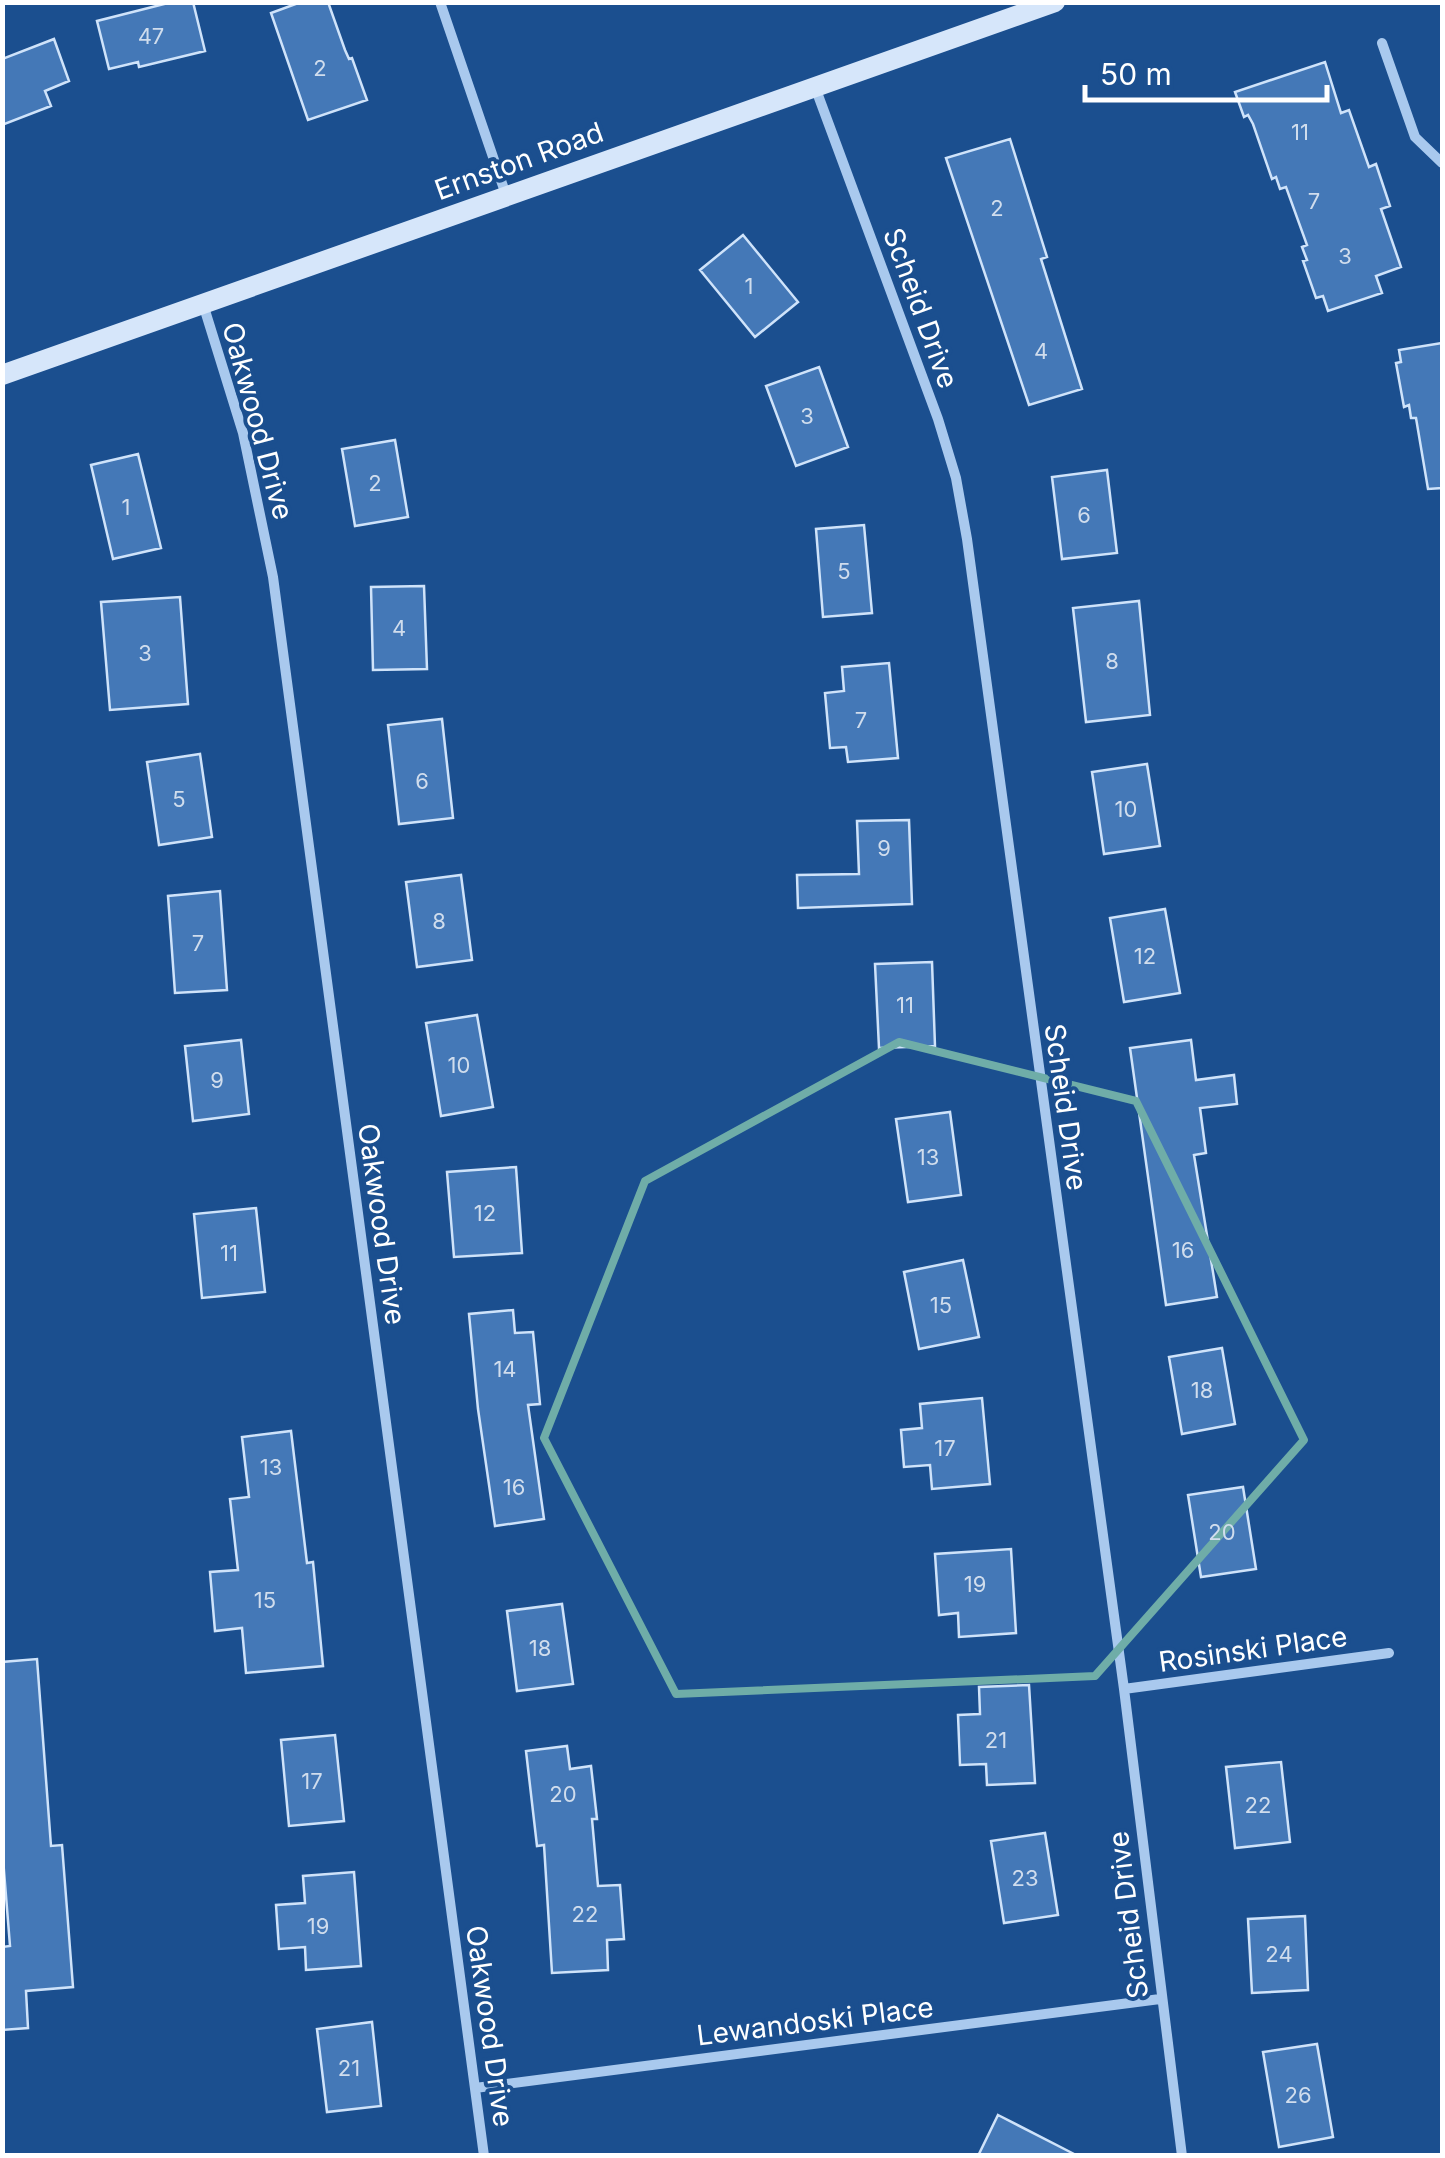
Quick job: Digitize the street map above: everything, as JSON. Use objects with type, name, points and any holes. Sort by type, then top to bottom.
[{"type":"street","points":[[440,2],[506,195]]},
{"type":"street","name":"Ernston Road","points":[[2,374],[1054,2]]},
{"type":"street","points":[[1382,43],[1416,137],[1442,163]]},
{"type":"street","name":"Scheid Drive","points":[[815,86],[938,419],[956,478],[967,539],[1124,1689],[1182,2156]]},
{"type":"street","name":"Oakwood Drive","points":[[203,304],[244,433],[273,578],[484,2156]]},
{"type":"street","name":"Rosinski Place","points":[[1124,1689],[1389,1653]]},
{"type":"street","name":"Lewandoski Place","points":[[476,2088],[1160,1999]]},
{"type":"highlighted area","points":[[899,1042],[1136,1101],[1304,1440],[1095,1676],[676,1694],[544,1438],[645,1181]]},
{"type":"building","points":[[172,2],[193,2],[205,51],[139,67],[138,62],[109,69],[97,21]]},
{"type":"building","points":[[301,2],[328,2],[367,100],[308,120],[271,13]]},
{"type":"building","points":[[54,39],[69,81],[45,91],[51,106],[2,125],[2,59]]},
{"type":"building","points":[[1325,62],[1341,113],[1349,110],[1369,167],[1376,164],[1390,206],[1381,209],[1401,267],[1376,276],[1382,293],[1328,311],[1323,296],[1316,298],[1303,261],[1307,260],[1302,247],[1307,245],[1286,187],[1280,189],[1276,177],[1272,179],[1253,124],[1248,115],[1244,117],[1235,92]]},
{"type":"building","points":[[1010,139],[1047,257],[1041,259],[1082,389],[1029,405],[946,158]]},
{"type":"building","points":[[743,235],[798,302],[755,337],[700,270]]},
{"type":"building","points":[[1442,343],[1442,488],[1428,489],[1416,418],[1411,418],[1409,405],[1404,407],[1396,363],[1401,362],[1399,350]]},
{"type":"building","points":[[819,367],[848,447],[796,466],[766,386]]},
{"type":"building","points":[[395,440],[408,517],[355,526],[342,449]]},
{"type":"building","points":[[138,454],[161,548],[113,559],[91,465]]},
{"type":"building","points":[[1107,470],[1117,553],[1062,559],[1052,477]]},
{"type":"building","points":[[864,525],[872,613],[823,617],[816,529]]},
{"type":"building","points":[[424,586],[427,669],[373,670],[371,587]]},
{"type":"building","points":[[180,597],[188,704],[110,710],[101,602]]},
{"type":"building","points":[[1139,601],[1150,715],[1086,722],[1073,608]]},
{"type":"building","points":[[889,663],[898,758],[848,762],[846,747],[830,748],[825,693],[844,691],[842,667]]},
{"type":"building","points":[[442,719],[453,818],[399,824],[388,725]]},
{"type":"building","points":[[200,754],[212,837],[159,845],[147,762]]},
{"type":"building","points":[[1147,764],[1160,846],[1104,854],[1092,772]]},
{"type":"building","points":[[909,820],[912,904],[798,908],[797,875],[859,874],[857,821]]},
{"type":"building","points":[[461,875],[472,960],[417,967],[406,882]]},
{"type":"building","points":[[220,891],[227,990],[175,993],[168,896]]},
{"type":"building","points":[[1165,909],[1180,993],[1124,1002],[1110,918]]},
{"type":"building","points":[[932,962],[935,1046],[879,1048],[875,964]]},
{"type":"building","points":[[477,1015],[493,1107],[441,1116],[426,1023]]},
{"type":"building","points":[[241,1040],[249,1114],[193,1121],[185,1046]]},
{"type":"building","points":[[1191,1040],[1196,1080],[1234,1075],[1237,1104],[1200,1108],[1206,1153],[1194,1155],[1217,1297],[1166,1305],[1130,1048]]},
{"type":"building","points":[[950,1112],[961,1195],[908,1202],[896,1119]]},
{"type":"building","points":[[516,1167],[522,1253],[454,1257],[447,1172]]},
{"type":"building","points":[[256,1208],[265,1292],[202,1298],[194,1214]]},
{"type":"building","points":[[963,1260],[979,1337],[919,1349],[904,1272]]},
{"type":"building","points":[[513,1310],[515,1333],[533,1332],[540,1404],[528,1405],[544,1519],[495,1526],[469,1314]]},
{"type":"building","points":[[1222,1348],[1235,1424],[1182,1434],[1169,1357]]},
{"type":"building","points":[[982,1398],[990,1484],[932,1489],[930,1465],[904,1467],[901,1430],[922,1428],[920,1404]]},
{"type":"building","points":[[291,1431],[307,1563],[313,1562],[323,1666],[246,1673],[242,1628],[215,1631],[210,1572],[238,1570],[230,1499],[249,1497],[242,1437]]},
{"type":"building","points":[[1243,1487],[1256,1569],[1201,1577],[1188,1495]]},
{"type":"building","points":[[1011,1549],[1016,1633],[959,1637],[958,1613],[939,1615],[935,1554]]},
{"type":"building","points":[[562,1604],[573,1684],[517,1691],[507,1611]]},
{"type":"building","points":[[37,1659],[51,1846],[62,1845],[73,1987],[26,1991],[28,2028],[2,2030],[2,1947],[10,1946],[2,1846],[2,1662]]},
{"type":"building","points":[[1029,1685],[1035,1783],[987,1785],[986,1764],[960,1765],[958,1715],[980,1714],[979,1687]]},
{"type":"building","points":[[335,1735],[344,1821],[289,1826],[281,1740]]},
{"type":"building","points":[[567,1746],[570,1769],[591,1766],[598,1886],[620,1885],[624,1939],[607,1940],[608,1970],[552,1973],[544,1845],[537,1846],[526,1751]]},
{"type":"building","points":[[1281,1762],[1290,1842],[1235,1848],[1226,1767]]},
{"type":"building","points":[[1045,1833],[1058,1915],[1004,1923],[991,1841]]},
{"type":"building","points":[[354,1872],[361,1966],[306,1970],[305,1947],[279,1949],[276,1905],[305,1903],[303,1876]]},
{"type":"building","points":[[1305,1916],[1308,1990],[1252,1993],[1248,1919]]},
{"type":"building","points":[[372,2022],[381,2106],[327,2112],[317,2029]]},
{"type":"building","points":[[1317,2044],[1333,2137],[1279,2147],[1263,2052]]},
{"type":"building","points":[[998,2115],[1078,2156],[978,2156]]}]
